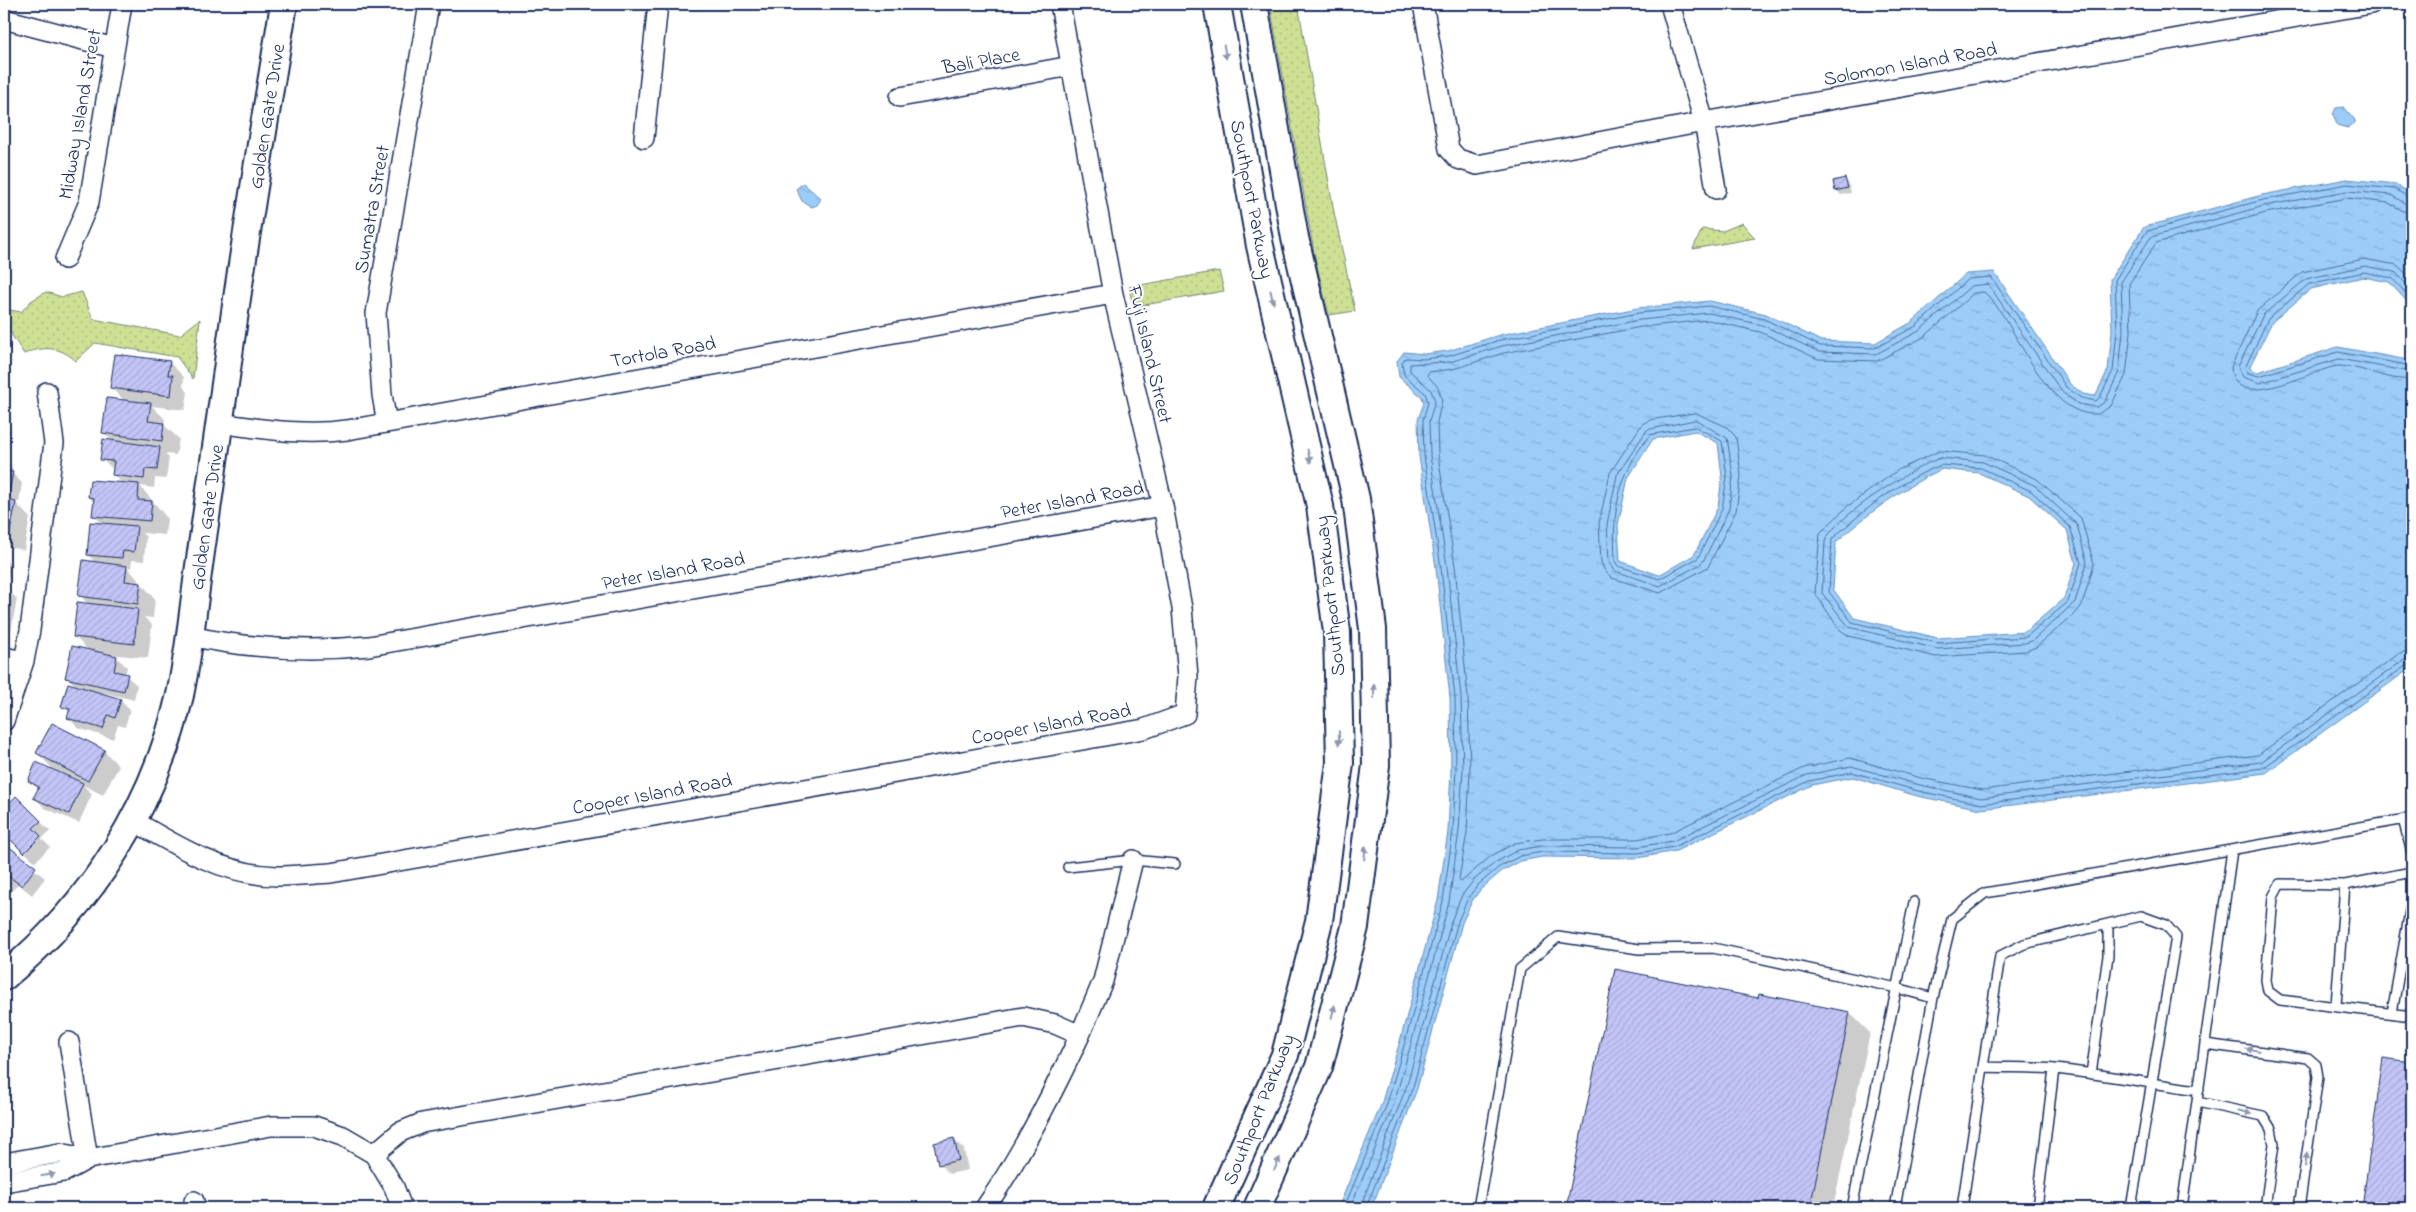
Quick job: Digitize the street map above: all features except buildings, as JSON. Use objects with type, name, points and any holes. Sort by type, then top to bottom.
[{"type":"main road","name":"Golden Gate Drive","points":[[4,977],[53,932],[80,901],[134,821],[158,767],[170,731],[180,694],[190,636],[238,287],[284,4]]},
{"type":"main road","name":"Southport Parkway","points":[[1216,1208],[1285,1056],[1319,920],[1340,763],[1337,632],[1320,506],[1260,246],[1217,4]]},
{"type":"main road","name":"Southport Parkway","points":[[1254,4],[1296,238],[1356,499],[1373,629],[1376,765],[1355,927],[1319,1067],[1257,1208]]},
{"type":"street","name":"Midway Island Street","points":[[65,259],[89,202],[122,4]]},
{"type":"street","name":"Sumatra Street","points":[[387,423],[382,395],[376,313],[429,4]]},
{"type":"street","points":[[644,138],[658,4]]},
{"type":"street","name":"Fuji Island Street","points":[[1060,4],[1114,294],[1163,506],[1182,608],[1188,676],[1185,714]]},
{"type":"street","name":"Solomon Island Road","points":[[1422,4],[1449,149],[1458,160],[1477,165],[1704,122],[2371,4]]},
{"type":"street","points":[[1670,4],[1704,122],[1716,189]]},
{"type":"street","points":[[4,19],[114,48]]},
{"type":"street","name":"Bali Place","points":[[900,97],[1071,66]]},
{"type":"street","name":"Tortola Road","points":[[219,423],[290,433],[319,434],[1114,294]]},
{"type":"street","points":[[4,721],[24,661],[54,443],[47,392]]},
{"type":"street","name":"Peter Island Road","points":[[190,636],[222,643],[289,650],[369,646],[1163,506]]},
{"type":"street","points":[[4,657],[24,661]]},
{"type":"street","name":"Cooper Island Road","points":[[134,821],[198,857],[228,868],[275,876],[331,873],[1144,729],[1185,714]]},
{"type":"street","points":[[985,1208],[1006,1178],[1040,1119],[1080,1035],[1103,981],[1133,860]]},
{"type":"street","points":[[374,1154],[400,1132],[422,1124],[1023,1016],[1054,1024],[1080,1035]]},
{"type":"street","points":[[69,1042],[88,1159]]},
{"type":"street","points":[[4,1182],[64,1172],[88,1159],[271,1126],[314,1126],[343,1136],[374,1154],[394,1187],[402,1208]]},
{"type":"street","points":[[4,1163],[60,1153],[88,1159]]},
{"type":"lane","points":[[1895,1208],[1933,998],[1952,919],[1985,893],[2408,819],[2412,853]]},
{"type":"lane","points":[[2182,1208],[2232,850]]},
{"type":"lane","points":[[1068,867],[1133,860],[1175,864]]},
{"type":"lane","points":[[2412,872],[2345,886],[2280,884],[2273,897],[2266,980],[2268,991],[2280,1000],[2336,1005],[2412,1016]]},
{"type":"lane","points":[[2336,1005],[2345,886]]},
{"type":"lane","points":[[2392,1013],[2412,899]]},
{"type":"lane","points":[[1852,1208],[1914,902]]},
{"type":"lane","points":[[1962,1208],[2000,956],[2024,944],[2141,916],[2166,925],[2176,937],[2131,1208]]},
{"type":"lane","points":[[2091,1074],[2108,956],[2108,925]]},
{"type":"lane","points":[[1478,1208],[1520,968],[1558,938],[1639,949],[1713,948],[1897,988],[1933,998]]},
{"type":"lane","points":[[2205,1044],[2308,1058],[2316,1065],[2318,1077],[2299,1208]]},
{"type":"lane","points":[[1982,1067],[2054,1069],[2199,1090]]},
{"type":"lane","points":[[2037,1208],[2054,1069]]},
{"type":"lane","points":[[2197,1102],[2263,1116],[2271,1129],[2274,1144],[2265,1208]]},
{"type":"green space","points":[[1270,4],[1298,4],[1334,212],[1355,311],[1329,315],[1315,258]]},
{"type":"green space","points":[[1742,223],[1755,238],[1693,249],[1702,229],[1723,231]]},
{"type":"green space","points":[[1219,271],[1224,291],[1133,307],[1129,287]]},
{"type":"green space","points":[[46,292],[62,297],[82,292],[93,319],[180,335],[200,319],[193,379],[177,357],[95,343],[76,361],[64,352],[51,349],[24,354],[10,332],[4,331],[4,309],[21,312],[31,301]]},
{"type":"water","points":[[2344,107],[2355,120],[2355,124],[2347,128],[2337,125],[2333,114],[2336,108]]},
{"type":"water","points":[[2347,179],[2396,184],[2412,195],[2412,307],[2389,282],[2363,277],[2311,289],[2272,322],[2249,368],[2258,372],[2338,347],[2408,360],[2412,357],[2412,667],[2266,773],[1981,809],[1917,796],[1853,777],[1812,785],[1676,851],[1638,858],[1542,857],[1521,861],[1502,871],[1481,889],[1472,901],[1462,923],[1417,1089],[1375,1199],[1370,1208],[1338,1208],[1381,1105],[1400,1041],[1438,900],[1448,831],[1451,769],[1450,698],[1436,568],[1419,456],[1418,419],[1424,403],[1422,397],[1399,377],[1397,361],[1404,352],[1424,354],[1448,351],[1499,335],[1638,308],[1710,301],[1766,314],[1821,341],[1875,343],[1912,322],[1966,274],[1994,272],[2070,384],[2083,394],[2095,396],[2108,370],[2112,331],[2110,279],[2144,227],[2262,195]],"holes":[[[1695,431],[1718,443],[1722,477],[1718,507],[1694,555],[1659,575],[1620,561],[1618,525],[1628,478],[1653,439]],[[1942,469],[1979,473],[2029,496],[2067,530],[2076,563],[2064,598],[2025,632],[1938,638],[1854,618],[1833,589],[1836,542],[1886,502],[1913,484]]]},
{"type":"water","points":[[803,183],[821,199],[817,205],[812,207],[802,201],[796,189]]}]
